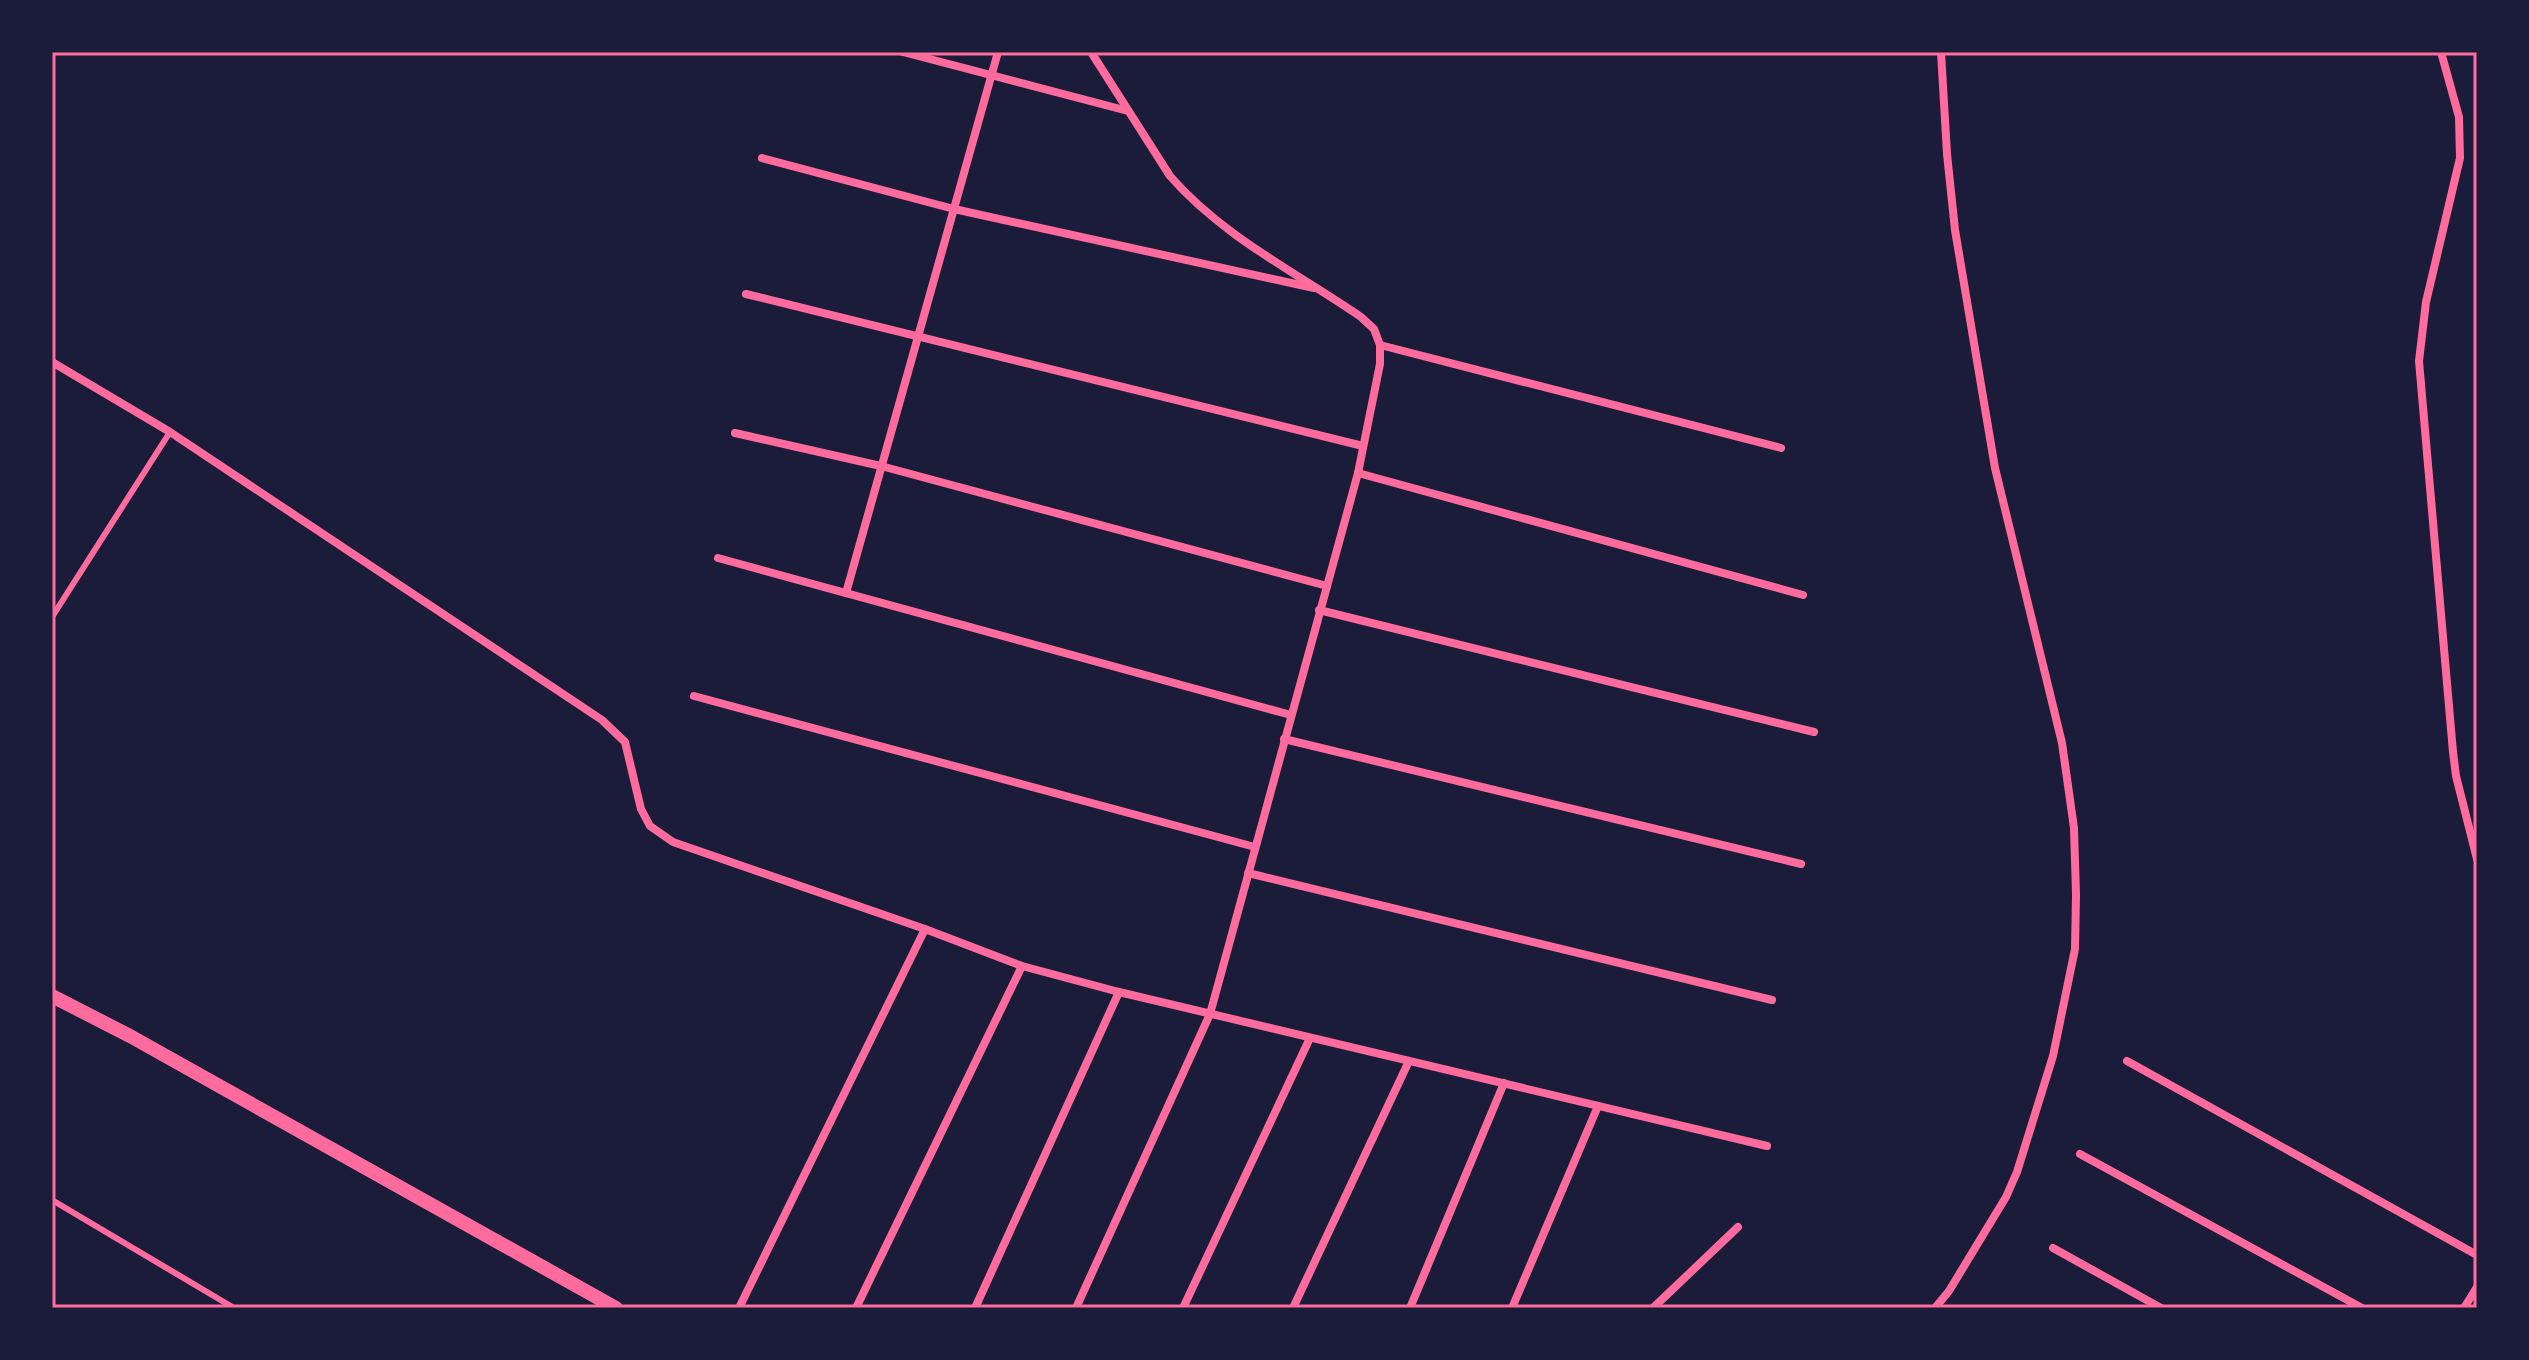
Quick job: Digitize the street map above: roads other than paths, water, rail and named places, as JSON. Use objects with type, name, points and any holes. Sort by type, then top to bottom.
[{"type":"street","points":[[903,52],[1128,111]]},
{"type":"street","points":[[846,593],[998,52]]},
{"type":"street","points":[[1076,1308],[1210,1014],[1358,473],[1380,364],[1380,345],[1368,323],[1234,234],[1185,194],[1170,176],[1091,52]]},
{"type":"street","points":[[1935,1308],[1949,1291],[1990,1224],[2017,1172],[2053,1056],[2075,949],[2076,895],[2074,828],[2062,743],[1995,468],[1955,230],[1941,52]]},
{"type":"street","points":[[2441,52],[2459,117],[2460,158],[2426,302],[2419,361],[2456,776],[2477,859]]},
{"type":"street","points":[[762,158],[954,209],[1320,289]]},
{"type":"street","points":[[746,294],[1363,446]]},
{"type":"street","points":[[1380,345],[1781,448]]},
{"type":"street","points":[[52,362],[170,432],[609,726],[625,742],[641,809],[650,826],[663,837],[1022,966],[1210,1014],[1767,1146]]},
{"type":"street","points":[[735,433],[881,466],[1327,586]]},
{"type":"street","points":[[1358,473],[1803,595]]},
{"type":"street","points":[[718,558],[1291,715]]},
{"type":"street","points":[[1319,610],[1814,732]]},
{"type":"street","points":[[694,696],[1255,847]]},
{"type":"street","points":[[1284,739],[1801,864]]},
{"type":"street","points":[[1248,873],[1772,1000]]},
{"type":"street","points":[[739,1308],[925,929]]},
{"type":"street","points":[[856,1308],[1022,966]]},
{"type":"street","points":[[975,1308],[1119,992]]},
{"type":"street","points":[[52,996],[130,1036],[616,1308]]},
{"type":"street","points":[[1183,1308],[1310,1038]]},
{"type":"street","points":[[1293,1308],[1409,1061]]},
{"type":"street","points":[[2127,1061],[2477,1255]]},
{"type":"street","points":[[1410,1308],[1504,1083]]},
{"type":"street","points":[[1512,1308],[1598,1106]]},
{"type":"street","points":[[2080,1154],[2362,1308]]},
{"type":"street","points":[[1653,1308],[1738,1227]]},
{"type":"street","points":[[2053,1248],[2161,1308]]},
{"type":"street","points":[[2464,1308],[2477,1287]]},
{"type":"lane","points":[[52,617],[170,432]]},
{"type":"lane","points":[[52,1200],[234,1308]]}]
